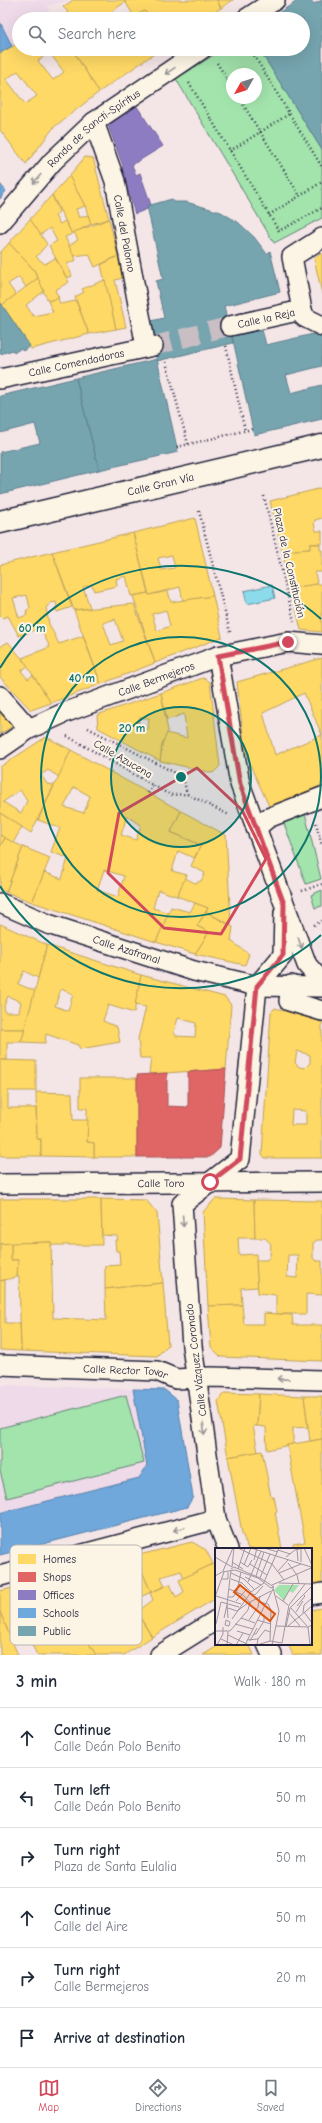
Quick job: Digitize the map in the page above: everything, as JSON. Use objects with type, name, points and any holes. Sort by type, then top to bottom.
[{"type":"main road","name":"Calle Gran Vía","points":[[0,522],[322,446]]},
{"type":"street","points":[[257,12],[275,0]]},
{"type":"street","name":"Ronda de Sancti-Spíritus","points":[[0,223],[53,161],[94,122],[192,56]]},
{"type":"street","name":"Calle del Palomo","points":[[94,122],[115,181],[155,351]]},
{"type":"street","name":"Calle la Reja","points":[[316,242],[292,257],[304,317],[322,326]]},
{"type":"street","name":"Calle la Reja","points":[[228,335],[302,310]]},
{"type":"street","name":"Calle Comendadoras","points":[[0,379],[155,351]]},
{"type":"street","name":"Calle Bermejeros","points":[[0,749],[29,729],[60,715],[218,656],[288,642],[322,645]]},
{"type":"street","points":[[218,656],[240,784],[307,965],[322,982]]},
{"type":"street","points":[[0,696],[29,729]]},
{"type":"street","points":[[256,828],[268,818],[322,797]]},
{"type":"street","name":"Calle Azafranal","points":[[0,903],[48,924],[187,969],[257,986],[291,985],[322,987]]},
{"type":"street","points":[[210,1182],[240,1159],[257,986],[283,955],[284,904]]},
{"type":"street","points":[[291,985],[289,1001],[322,1010]]},
{"type":"street","name":"Calle Vázquez Coronado","points":[[210,1182],[182,1204],[192,1346],[196,1377],[216,1519],[228,1548]]},
{"type":"street","name":"Calle Toro","points":[[0,1184],[322,1182]]},
{"type":"street","name":"Calle Rector Tovar","points":[[0,1365],[157,1371],[176,1379],[196,1377],[322,1380]]},
{"type":"street","points":[[117,1545],[216,1519]]},
{"type":"street","points":[[0,1576],[10,1573]]},
{"type":"street","points":[[312,1595],[322,1593]]},
{"type":"street","points":[[160,1655],[215,1621]]},
{"type":"street","points":[[267,1645],[272,1655]]},
{"type":"path","points":[[254,56],[322,167]]},
{"type":"path","points":[[216,62],[226,78]]},
{"type":"path","points":[[178,65],[278,231],[322,208]]},
{"type":"path","points":[[243,104],[300,196]]},
{"type":"path","points":[[230,151],[289,114]]},
{"type":"path","points":[[269,215],[322,182]]},
{"type":"path","points":[[228,335],[245,431]]},
{"type":"path","points":[[155,351],[188,444]]},
{"type":"path","points":[[177,447],[252,429]]},
{"type":"path","name":"Plaza de la Constitución","points":[[264,496],[295,627]]},
{"type":"path","points":[[199,511],[230,635]]},
{"type":"path","name":"Calle Azucena","points":[[60,715],[183,778],[187,794]]},
{"type":"path","name":"Calle Azucena","points":[[66,735],[170,795],[187,794],[256,828]]},
{"type":"path","points":[[148,793],[153,785]]},
{"type":"path","points":[[313,926],[322,921]]},
{"type":"highlighted area","points":[[197,768],[242,810],[266,859],[221,934],[164,928],[108,873],[119,813]]},
{"type":"shaded area","points":[[0,0],[70,0],[47,6],[50,12],[12,12],[12,47],[0,53]]},
{"type":"shaded area","points":[[0,1385],[165,1390],[177,1400],[193,1497],[187,1507],[39,1545],[10,1545],[10,1552],[0,1555]]},
{"type":"green space","points":[[212,56],[263,56],[322,150],[322,218],[274,243],[176,79]]},
{"type":"green space","points":[[304,809],[321,879],[306,884],[282,818]]},
{"type":"green space","points":[[322,890],[322,906],[315,908],[311,895]]},
{"type":"green space","points":[[126,1395],[144,1463],[7,1498],[0,1471],[0,1428]]},
{"type":"water","points":[[272,585],[275,598],[247,604],[244,591]]},
{"type":"building: Homes","points":[[73,0],[124,0],[125,2],[111,12],[68,12],[63,7]]},
{"type":"building: Homes","points":[[124,0],[217,0],[221,8],[215,12],[132,12]]},
{"type":"building: Homes","points":[[217,0],[233,0],[221,8]]},
{"type":"building: Homes","points":[[12,47],[12,56],[44,56],[38,61],[53,80],[64,72],[52,56],[76,56],[99,92],[54,127],[26,164],[0,130],[0,53]],"holes":[[[18,71],[37,96],[25,104],[6,79]]]},
{"type":"building: Homes","points":[[76,56],[151,56],[99,92]]},
{"type":"building: Homes","points":[[85,157],[93,158],[109,219],[91,224],[85,206],[69,176]]},
{"type":"building: Homes","points":[[69,176],[85,206],[76,209],[79,218],[88,215],[91,224],[72,234],[52,195]]},
{"type":"building: Homes","points":[[52,195],[59,212],[55,216],[60,224],[65,221],[72,234],[65,237],[76,260],[67,264],[72,276],[67,278],[49,246],[57,241],[50,228],[40,235],[30,219]]},
{"type":"building: Homes","points":[[30,219],[47,244],[36,257],[45,264],[55,258],[69,282],[55,290],[59,298],[48,301],[34,270],[9,243]]},
{"type":"building: Homes","points":[[109,219],[118,256],[95,267],[89,254],[74,256],[69,246],[78,240],[74,232]]},
{"type":"building: Homes","points":[[9,243],[34,270],[38,278],[26,287],[19,277],[8,284],[16,295],[2,305],[0,302],[0,253]]},
{"type":"building: Homes","points":[[322,253],[322,294],[314,258]]},
{"type":"building: Homes","points":[[118,256],[123,278],[115,280],[126,327],[116,329],[101,265]]},
{"type":"building: Homes","points":[[38,278],[44,291],[26,305],[33,316],[53,312],[48,301],[58,298],[60,304],[76,301],[89,334],[31,349],[2,305]]},
{"type":"building: Homes","points":[[105,280],[116,329],[89,334],[75,297],[84,292],[82,289]]},
{"type":"building: Homes","points":[[322,488],[322,518],[315,520],[314,524],[316,531],[322,531],[322,543],[310,544],[310,549],[282,551],[270,501]]},
{"type":"building: Homes","points":[[195,518],[213,596],[183,601],[180,587],[149,595],[133,533]],"holes":[[[172,555],[175,568],[161,570],[158,558]]]},
{"type":"building: Homes","points":[[133,533],[148,593],[131,596],[126,576],[116,579],[117,586],[94,591],[92,585],[83,587],[90,608],[74,610],[52,552]]},
{"type":"building: Homes","points":[[310,544],[320,544],[320,550],[322,550],[322,572],[315,572],[317,584],[291,588],[282,551],[310,549]]},
{"type":"building: Homes","points":[[52,552],[72,607],[57,612],[55,608],[57,606],[56,602],[50,603],[46,608],[49,624],[59,644],[83,636],[101,684],[51,703],[22,658],[50,647],[40,628],[19,636],[8,616],[2,618],[0,616],[0,565]],"holes":[[[27,595],[30,608],[26,611],[27,615],[19,618],[13,598]]]},
{"type":"building: Homes","points":[[322,584],[322,632],[301,630],[291,588]]},
{"type":"building: Homes","points":[[168,591],[171,602],[213,596],[222,637],[155,663],[133,596],[148,593],[149,595]],"holes":[[[166,610],[170,626],[157,631],[152,614]]]},
{"type":"building: Homes","points":[[134,604],[155,663],[101,684],[74,610]],"holes":[[[115,619],[123,641],[111,645],[103,623]]]},
{"type":"building: Homes","points":[[8,642],[28,666],[21,671],[28,679],[33,675],[51,703],[31,710],[0,677],[0,647]]},
{"type":"building: Homes","points":[[322,658],[322,735],[322,785],[270,808],[251,767],[244,743],[237,682]],"holes":[[[304,693],[322,735],[275,755],[263,713]]]},
{"type":"building: Homes","points":[[203,678],[210,682],[220,766],[213,773],[160,761],[162,744],[166,733],[187,738],[184,714],[167,720],[161,693]]},
{"type":"building: Homes","points":[[161,693],[168,731],[162,744],[160,761],[98,728],[97,715]],"holes":[[[139,718],[149,718],[148,729],[138,729]]]},
{"type":"building: Homes","points":[[0,712],[13,726],[0,734]]},
{"type":"building: Homes","points":[[46,737],[71,750],[59,777],[48,770],[41,775],[47,784],[54,785],[31,833],[0,813],[0,767]],"holes":[[[20,790],[27,801],[21,813],[3,802]]]},
{"type":"building: Homes","points":[[71,750],[181,811],[171,832],[201,845],[194,858],[178,851],[172,871],[187,875],[177,896],[158,890],[153,908],[169,913],[156,942],[32,902],[44,872],[62,879],[68,858],[51,852],[60,828],[38,820]],"holes":[[[74,787],[90,796],[84,813],[64,807]],[[127,816],[141,825],[136,840],[121,835]],[[104,870],[124,876],[118,897],[97,890]]]},
{"type":"building: Homes","points":[[181,811],[226,835],[231,925],[206,912],[208,908],[177,896],[185,878],[195,883],[201,881],[205,873],[191,866],[201,845],[171,832]]},
{"type":"building: Homes","points":[[0,813],[22,827],[13,843],[0,835]]},
{"type":"building: Homes","points":[[0,835],[5,838],[0,847]]},
{"type":"building: Homes","points":[[5,838],[23,847],[6,892],[0,890],[0,847]]},
{"type":"building: Homes","points":[[23,847],[50,858],[32,902],[6,892]]},
{"type":"building: Homes","points":[[195,903],[208,908],[197,926],[209,932],[195,954],[156,942],[171,907],[190,912]]},
{"type":"building: Homes","points":[[206,912],[233,927],[231,941],[249,954],[245,965],[195,954],[209,932],[197,926]]},
{"type":"building: Homes","points":[[0,924],[47,945],[38,978],[24,971],[18,984],[35,991],[25,1029],[0,1029]],"holes":[[[8,996],[21,1002],[19,1012],[5,1012],[4,1006]]]},
{"type":"building: Homes","points":[[47,945],[141,975],[134,1013],[108,1005],[103,1021],[117,1027],[120,1042],[80,1049],[78,1045],[46,1034],[45,1043],[21,1042]],"holes":[[[61,989],[73,994],[68,1011],[55,1006]]]},
{"type":"building: Homes","points":[[141,975],[225,997],[231,1005],[226,1069],[149,1074],[151,1058],[140,1058],[138,1039],[146,1007],[135,1005]],"holes":[[[178,1018],[196,1023],[195,1037],[176,1036],[174,1032]]]},
{"type":"building: Homes","points":[[275,1008],[322,1022],[322,1158],[265,1158],[262,1154],[271,1012]],"holes":[[[297,1051],[310,1055],[310,1063],[305,1068],[299,1067],[295,1063]],[[292,1110],[306,1111],[306,1125],[291,1125]]]},
{"type":"building: Homes","points":[[0,1029],[25,1029],[21,1042],[7,1042],[7,1060],[0,1060]]},
{"type":"building: Homes","points":[[0,1060],[36,1061],[36,1091],[8,1091],[8,1108],[36,1108],[37,1139],[41,1139],[41,1156],[0,1156]]},
{"type":"building: Homes","points":[[80,1078],[137,1078],[137,1157],[94,1157],[94,1143],[87,1142],[87,1108],[80,1108]]},
{"type":"building: Homes","points":[[36,1092],[72,1093],[73,1120],[88,1120],[87,1142],[94,1143],[94,1157],[41,1156],[41,1139],[37,1139]]},
{"type":"building: Homes","points":[[0,1199],[101,1199],[102,1245],[51,1245],[51,1242],[0,1244]]},
{"type":"building: Homes","points":[[101,1199],[146,1200],[157,1213],[163,1283],[105,1289],[105,1266],[120,1265],[119,1251],[116,1251],[115,1240],[118,1240],[117,1236],[102,1235]]},
{"type":"building: Homes","points":[[215,1199],[254,1200],[255,1238],[238,1238],[239,1255],[256,1254],[258,1287],[241,1288],[242,1305],[208,1306],[203,1212]]},
{"type":"building: Homes","points":[[254,1200],[322,1201],[322,1240],[317,1240],[313,1243],[313,1258],[316,1261],[322,1261],[322,1295],[306,1294],[306,1314],[276,1314],[276,1295],[258,1293],[256,1260],[267,1260],[270,1256],[271,1244],[265,1238],[255,1238]],"holes":[[[288,1255],[298,1255],[297,1278],[287,1277]]]},
{"type":"building: Homes","points":[[51,1242],[53,1318],[106,1320],[105,1289],[163,1283],[168,1345],[157,1356],[21,1351],[19,1277],[17,1277],[18,1260],[11,1260],[11,1243]]},
{"type":"building: Homes","points":[[11,1243],[11,1260],[18,1260],[17,1277],[0,1281],[0,1244]]},
{"type":"building: Homes","points":[[5,1280],[5,1323],[20,1323],[21,1351],[0,1350],[0,1281]]},
{"type":"building: Homes","points":[[242,1305],[244,1324],[264,1324],[264,1313],[292,1315],[293,1325],[322,1325],[322,1361],[221,1357],[211,1347],[208,1306]]},
{"type":"building: Homes","points":[[224,1393],[259,1394],[257,1426],[253,1426],[258,1452],[228,1457],[218,1401]]},
{"type":"building: Homes","points":[[259,1394],[304,1396],[308,1427],[293,1428],[293,1444],[267,1450],[266,1427],[257,1426]]},
{"type":"building: Homes","points":[[304,1396],[322,1396],[322,1439],[310,1441]]},
{"type":"building: Homes","points":[[322,1439],[322,1586],[312,1588],[312,1548],[294,1548],[293,1544],[305,1542],[287,1445]]},
{"type":"building: Homes","points":[[262,1451],[271,1497],[274,1497],[277,1511],[275,1512],[282,1548],[248,1548],[242,1533],[228,1457]]},
{"type":"building: Homes","points":[[192,1542],[206,1550],[213,1564],[184,1578],[181,1571],[161,1577],[165,1586],[151,1592],[142,1572],[142,1554]]},
{"type":"building: Homes","points":[[213,1564],[215,1569],[215,1599],[152,1637],[142,1620],[142,1608],[153,1600],[150,1593],[170,1584],[176,1597],[184,1592],[179,1580]]},
{"type":"building: Homes","points":[[142,1572],[151,1592],[142,1596]]},
{"type":"building: Homes","points":[[10,1588],[9,1634],[0,1612],[0,1591]]},
{"type":"building: Homes","points":[[322,1608],[322,1655],[293,1655],[288,1645],[312,1645],[312,1610]]},
{"type":"building: Homes","points":[[0,1612],[10,1636],[10,1645],[14,1645],[18,1655],[0,1655]]},
{"type":"building: Homes","points":[[142,1621],[152,1637],[142,1643]]},
{"type":"building: Homes","points":[[32,1645],[90,1645],[96,1655],[37,1655]]},
{"type":"building: Homes","points":[[90,1645],[140,1645],[124,1655],[96,1655]]},
{"type":"building: Homes","points":[[219,1645],[249,1645],[254,1655],[203,1655]]},
{"type":"building: Shops","points":[[226,1069],[220,1148],[210,1157],[137,1157],[137,1075],[167,1073],[167,1106],[188,1107],[188,1072]]},
{"type":"building: Offices","points":[[136,105],[163,146],[132,165],[136,175],[140,173],[151,205],[147,206],[147,209],[135,214],[122,171],[123,166],[108,125]]},
{"type":"building: Schools","points":[[0,22],[12,46],[0,53]]},
{"type":"building: Schools","points":[[0,184],[6,191],[0,199]]},
{"type":"building: Schools","points":[[133,1389],[165,1390],[177,1400],[193,1497],[187,1507],[39,1545],[10,1545],[10,1552],[0,1555],[0,1513],[139,1478],[147,1466]]},
{"type":"building: Public","points":[[299,0],[311,0],[314,4],[322,0],[322,150],[263,56],[310,56],[310,12],[280,12]]},
{"type":"building: Public","points":[[172,199],[174,202],[186,202],[221,212],[239,223],[254,237],[267,254],[270,251],[280,292],[224,306],[233,343],[157,361],[147,322],[164,318],[156,281],[163,279],[147,206]]},
{"type":"building: Public","points":[[0,302],[30,346],[23,351],[21,348],[14,353],[13,350],[0,354]]},
{"type":"building: Public","points":[[260,322],[266,345],[322,332],[322,366],[286,375],[291,393],[322,385],[322,419],[254,435],[231,331]]},
{"type":"building: Public","points":[[157,359],[178,452],[99,470],[76,378]]},
{"type":"building: Public","points":[[76,378],[99,470],[0,494],[0,452],[40,443],[35,424],[0,433],[0,396]]},
{"type":"tunnel","points":[[153,346],[230,326]]},
{"type":"route","points":[[210,1182],[240,1159],[257,986],[283,955],[284,904],[240,784],[218,656],[288,642]]}]
